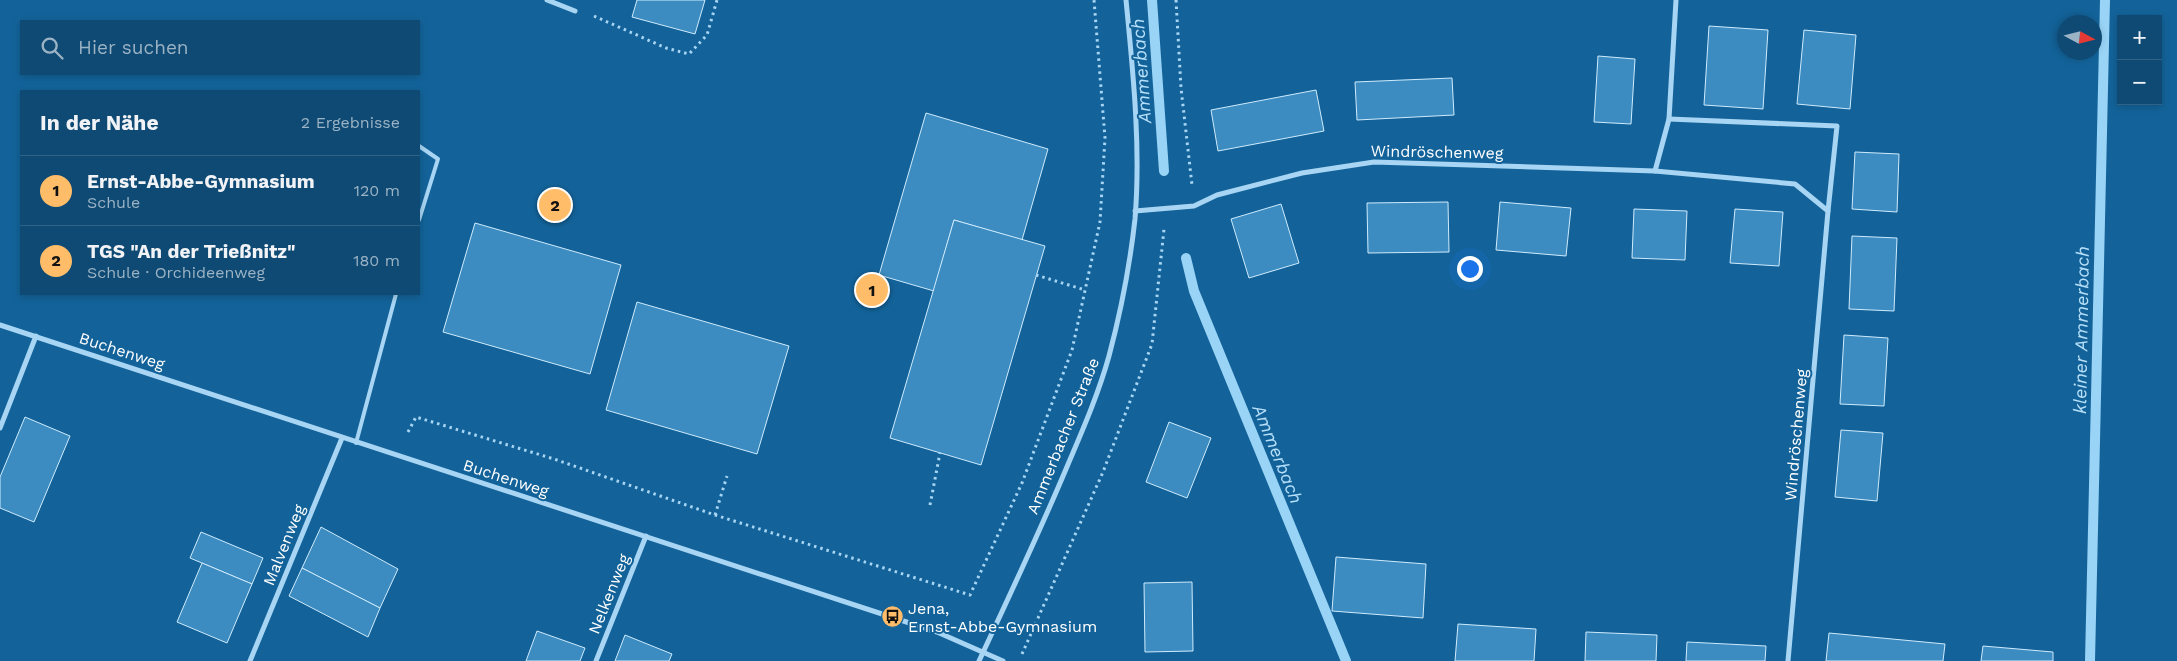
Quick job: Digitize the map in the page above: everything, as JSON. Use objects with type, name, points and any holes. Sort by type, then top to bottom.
[{"type":"street","points":[[547,0],[575,11]]},
{"type":"street","name":"Ammerbacher Straße","points":[[978,661],[1052,503],[1091,410],[1109,357],[1120,309],[1135,210],[1137,176],[1136,128],[1126,0]]},
{"type":"street","points":[[1654,171],[1669,119],[1676,0]]},
{"type":"street","name":"Windröschenweg","points":[[1669,119],[1837,126],[1788,661]]},
{"type":"street","name":"Windröschenweg","points":[[1135,210],[1194,206],[1217,195],[1302,173],[1374,162],[1654,171],[1795,184],[1828,211]]},
{"type":"street","name":"Buchenweg","points":[[0,325],[937,632],[1003,661]]},
{"type":"street","points":[[0,428],[36,336]]},
{"type":"street","name":"Malvenweg","points":[[250,661],[342,438]]},
{"type":"street","name":"Nelkenweg","points":[[596,661],[646,536]]},
{"type":"lane","points":[[420,147],[438,160],[420,217]]},
{"type":"lane","points":[[356,443],[396,295]]},
{"type":"path","points":[[593,16],[666,48],[689,54],[707,36],[717,0]]},
{"type":"path","points":[[408,432],[416,417],[554,459],[715,515],[970,595],[1025,474],[1072,350],[1100,222],[1105,138],[1094,0]]},
{"type":"path","points":[[1176,0],[1181,88],[1194,206]]},
{"type":"path","points":[[1018,661],[1104,472],[1152,344],[1166,209]]},
{"type":"path","points":[[1036,276],[1085,290]]},
{"type":"path","points":[[930,505],[940,453]]},
{"type":"path","points":[[715,515],[728,476]]},
{"type":"building","points":[[637,0],[705,0],[695,34],[632,17]]},
{"type":"building","points":[[1709,26],[1768,30],[1763,109],[1704,105]]},
{"type":"building","points":[[1804,30],[1856,35],[1850,109],[1797,104]]},
{"type":"building","points":[[1598,56],[1635,59],[1631,124],[1594,122]]},
{"type":"building","points":[[1452,78],[1454,115],[1357,120],[1355,82]]},
{"type":"building","points":[[1316,90],[1324,131],[1218,151],[1211,110]]},
{"type":"building","points":[[926,113],[1048,149],[1022,240],[954,220],[934,291],[879,275]]},
{"type":"building","points":[[1855,152],[1899,154],[1897,212],[1852,209]]},
{"type":"building","points":[[1448,202],[1449,252],[1368,253],[1367,203]]},
{"type":"building","points":[[1500,202],[1571,208],[1566,256],[1496,250]]},
{"type":"building","points":[[1281,204],[1299,263],[1249,278],[1231,219]]},
{"type":"building","points":[[1634,209],[1687,211],[1685,260],[1632,258]]},
{"type":"building","points":[[1735,209],[1783,212],[1779,266],[1730,263]]},
{"type":"building","points":[[954,220],[1045,246],[981,465],[890,438]]},
{"type":"building","points":[[475,223],[621,265],[590,374],[443,332]]},
{"type":"building","points":[[1852,236],[1897,238],[1894,311],[1849,309]]},
{"type":"building","points":[[637,302],[789,346],[757,454],[606,410]]},
{"type":"building","points":[[1844,335],[1888,338],[1884,406],[1840,404]]},
{"type":"building","points":[[25,417],[70,436],[34,522],[0,508],[0,477]]},
{"type":"building","points":[[1169,422],[1211,438],[1187,498],[1146,482]]},
{"type":"building","points":[[1841,430],[1883,433],[1877,501],[1835,497]]},
{"type":"building","points":[[321,527],[398,569],[380,608],[302,568]]},
{"type":"building","points":[[201,532],[263,558],[252,584],[190,558]]},
{"type":"building","points":[[1336,557],[1426,564],[1423,618],[1332,611]]},
{"type":"building","points":[[202,563],[252,584],[227,643],[177,622]]},
{"type":"building","points":[[302,568],[380,608],[368,637],[289,596]]},
{"type":"building","points":[[1192,582],[1193,651],[1145,652],[1144,583]]},
{"type":"building","points":[[1458,624],[1536,629],[1534,661],[1455,661]]},
{"type":"building","points":[[537,631],[585,648],[580,661],[526,661]]},
{"type":"building","points":[[1586,632],[1657,635],[1656,661],[1585,661]]},
{"type":"building","points":[[1829,633],[1945,644],[1943,661],[1826,661]]},
{"type":"building","points":[[625,635],[672,654],[669,661],[615,661]]},
{"type":"building","points":[[1687,642],[1766,646],[1765,661],[1686,661]]},
{"type":"building","points":[[1983,646],[2053,652],[2053,661],[1981,661]]},
{"type":"waterway","name":"Ammerbach","points":[[1152,0],[1164,171]]},
{"type":"waterway","name":"kleiner Ammerbach","points":[[2090,661],[2105,0]]},
{"type":"waterway","name":"Ammerbach","points":[[1186,258],[1194,291],[1346,661]]},
{"type":"place","name":"TGS \"An der Trießnitz\"","points":[[555,205]]},
{"type":"place","name":"Ernst-Abbe-Gymnasium","points":[[872,290]]},
{"type":"place","name":"Jena, Ernst-Abbe-Gymnasium","points":[[892,617]]}]
